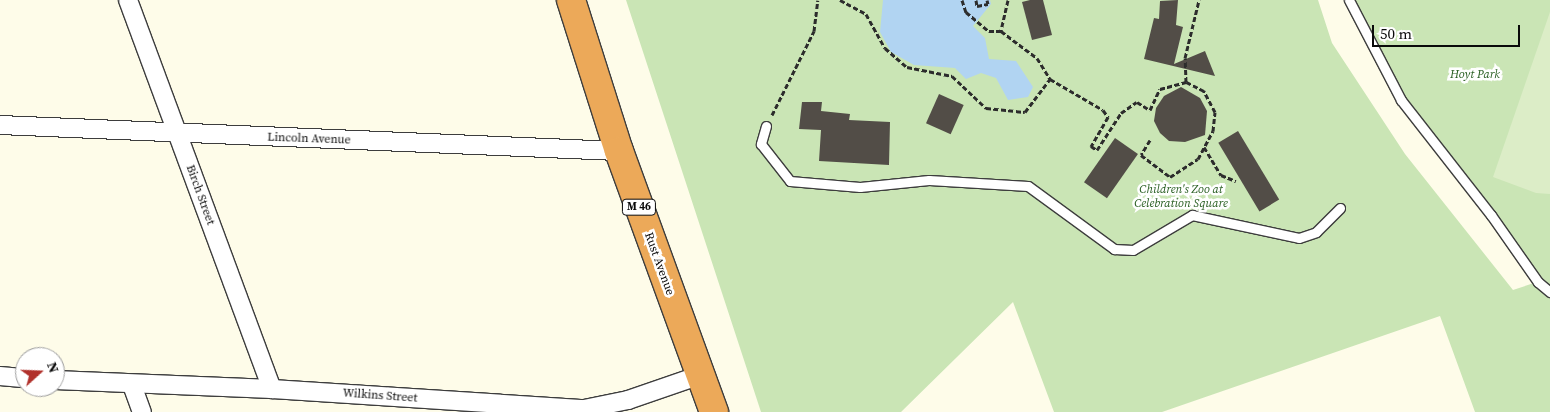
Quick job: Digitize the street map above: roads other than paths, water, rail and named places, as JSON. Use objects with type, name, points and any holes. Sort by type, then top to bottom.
[{"type":"highway","name":"Rust Avenue","points":[[571,0],[619,151],[714,412]]},
{"type":"street","name":"Birch Street","points":[[128,0],[272,389]]},
{"type":"street","name":"Lincoln Avenue","points":[[0,124],[177,134],[619,151]]},
{"type":"street","name":"Wilkins Street","points":[[65,381],[132,385],[272,389],[584,409],[628,400],[700,375]]},
{"type":"street","points":[[0,376],[15,377]]},
{"type":"street","points":[[132,385],[142,412]]},
{"type":"lane","points":[[1349,0],[1400,100],[1491,215],[1538,282],[1550,292]]},
{"type":"lane","points":[[766,126],[760,144],[790,181],[860,187],[929,180],[1028,186],[1114,249],[1133,250],[1192,215],[1299,238],[1316,232],[1340,208]]},
{"type":"water","points":[[883,0],[990,0],[991,4],[973,26],[985,38],[989,59],[1016,61],[1033,87],[1028,97],[1008,100],[996,78],[981,73],[966,79],[955,68],[914,65],[891,52],[880,32]]},
{"type":"park label","name":"Hoyt Park","points":[[1475,75]]},
{"type":"park label","name":"Children's Zoo at Celebration Square","points":[[1181,197]]}]
